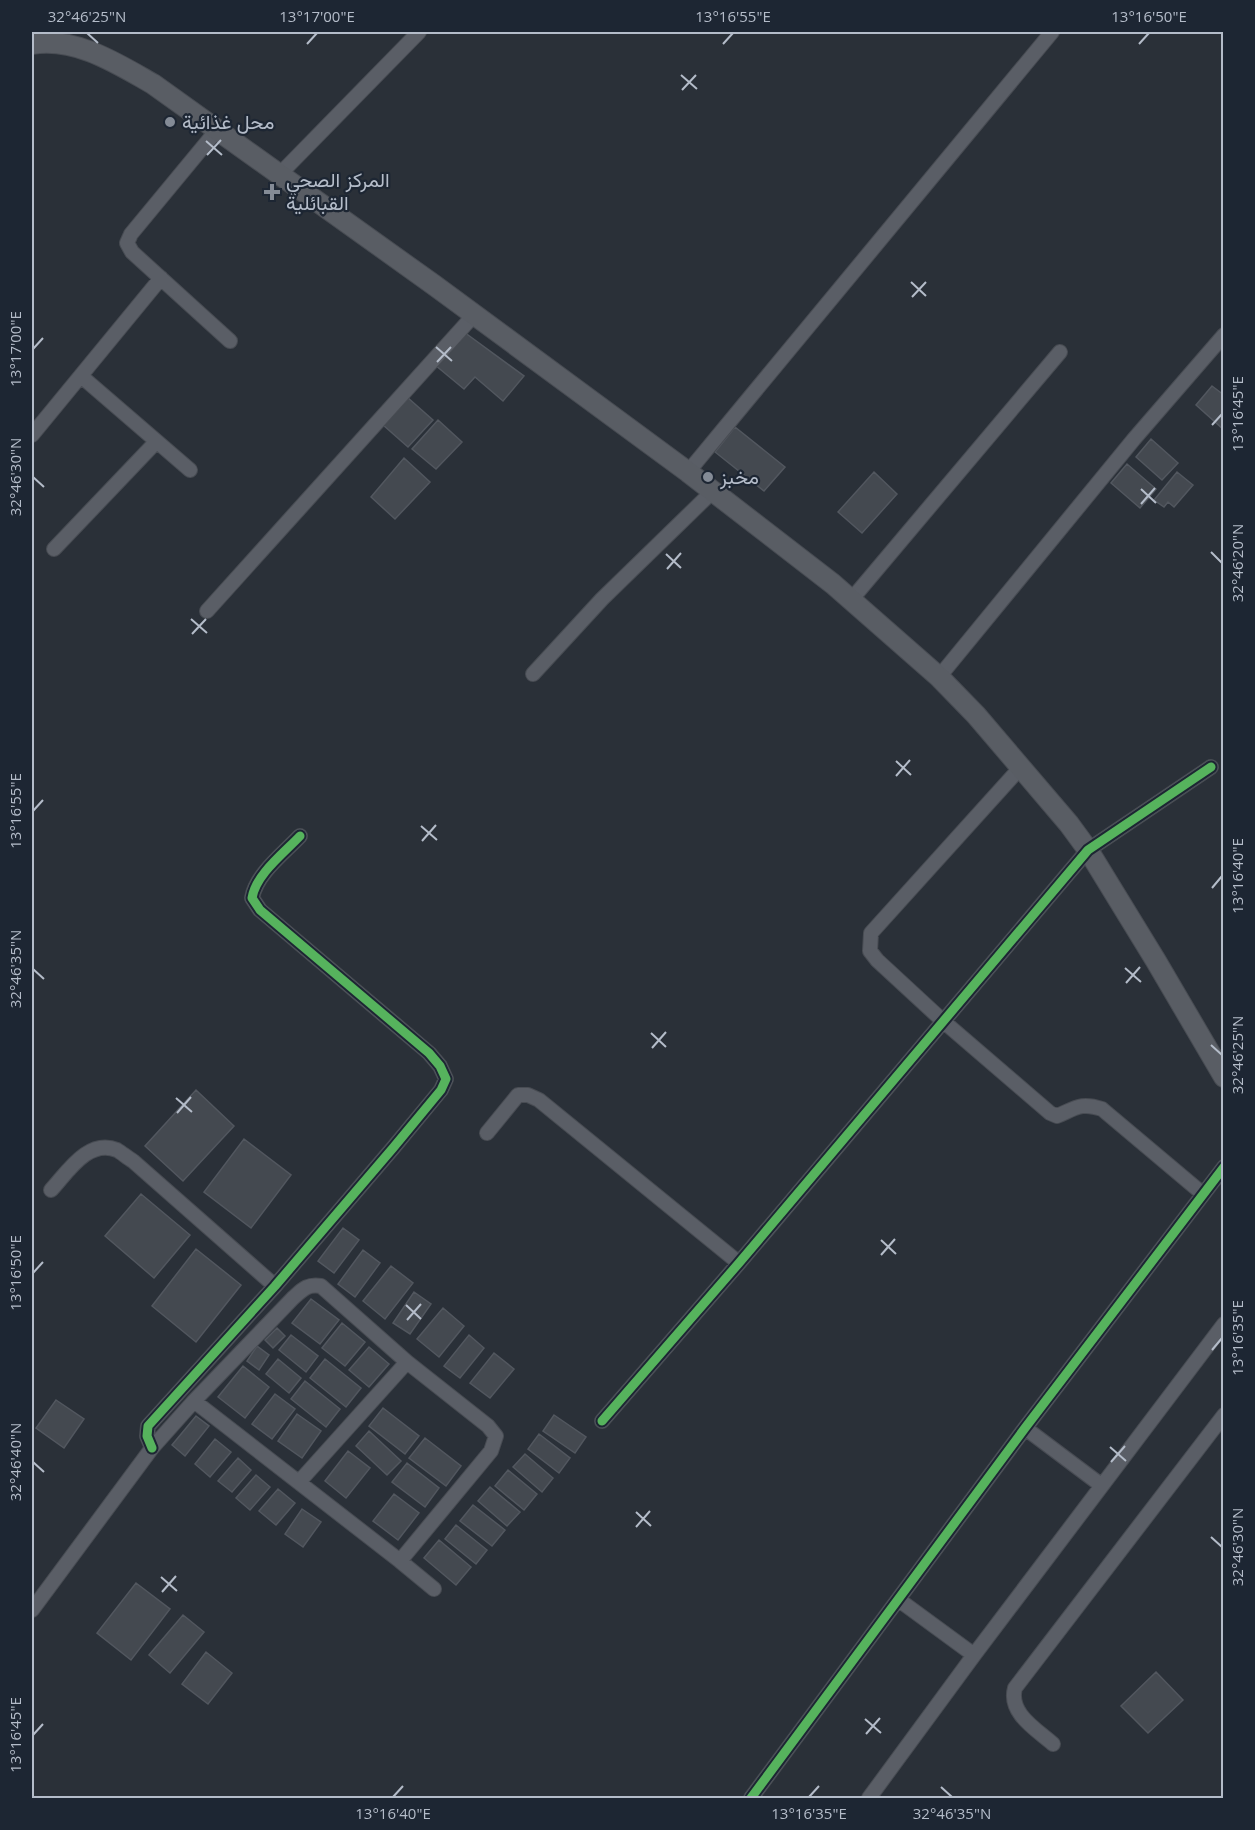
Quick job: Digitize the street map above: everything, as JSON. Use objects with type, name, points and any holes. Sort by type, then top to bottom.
[{"type":"main road","points":[[32,44],[63,44],[88,50],[110,59],[153,84],[688,472],[851,600],[939,677],[976,715],[1089,850],[1224,1077]]},
{"type":"street","points":[[280,174],[418,32]]},
{"type":"street","points":[[688,472],[1052,32]]},
{"type":"street","points":[[217,130],[131,234],[127,243],[132,252],[230,341]]},
{"type":"street","points":[[32,435],[161,278]]},
{"type":"street","points":[[207,611],[474,315]]},
{"type":"street","points":[[939,677],[1134,438],[1224,334]]},
{"type":"street","points":[[851,600],[1060,352]]},
{"type":"street","points":[[81,376],[190,470]]},
{"type":"street","points":[[54,549],[156,442]]},
{"type":"street","points":[[533,674],[602,599],[713,491]]},
{"type":"street","points":[[1021,767],[871,933],[870,951],[943,1021],[1050,1113],[1058,1116],[1075,1107],[1089,1105],[1102,1109],[1203,1194]]},
{"type":"street","points":[[602,1421],[1089,850],[1211,767]]},
{"type":"street","points":[[152,1448],[147,1436],[148,1426],[275,1286],[441,1090],[446,1079],[440,1066],[429,1053],[260,910],[252,898],[254,888],[263,875],[300,836]]},
{"type":"street","points":[[487,1133],[518,1095],[528,1095],[539,1101],[739,1263]]},
{"type":"street","points":[[51,1190],[85,1153],[100,1148],[116,1149],[133,1161],[275,1286]]},
{"type":"street","points":[[751,1798],[1025,1428],[1224,1167]]},
{"type":"street","points":[[32,1610],[152,1448],[293,1298],[305,1286],[311,1285],[321,1286],[407,1362],[488,1426],[496,1436],[491,1451],[400,1561]]},
{"type":"street","points":[[869,1798],[974,1654],[1224,1324]]},
{"type":"street","points":[[299,1482],[407,1362]]},
{"type":"street","points":[[194,1401],[435,1589]]},
{"type":"street","points":[[1053,1744],[1022,1717],[1015,1707],[1013,1696],[1015,1688],[1224,1415]]},
{"type":"street","points":[[1025,1428],[1101,1485]]},
{"type":"street","points":[[899,1600],[974,1654]]},
{"type":"building","points":[[464,332],[524,376],[503,401],[475,377],[464,389],[435,365]]},
{"type":"building","points":[[1212,386],[1224,395],[1223,429],[1196,405]]},
{"type":"building","points":[[407,397],[433,420],[408,447],[383,425]]},
{"type":"building","points":[[438,420],[462,442],[436,469],[412,449]]},
{"type":"building","points":[[735,427],[785,467],[764,491],[715,452]]},
{"type":"building","points":[[1151,439],[1178,463],[1162,480],[1136,457]]},
{"type":"building","points":[[404,458],[430,482],[395,519],[371,497]]},
{"type":"building","points":[[1127,464],[1156,489],[1140,508],[1111,483]]},
{"type":"building","points":[[874,472],[897,494],[862,533],[838,512]]},
{"type":"building","points":[[1177,472],[1193,485],[1174,507],[1168,502],[1164,507],[1154,500]]},
{"type":"building","points":[[196,1090],[234,1126],[183,1181],[145,1146]]},
{"type":"building","points":[[244,1139],[291,1175],[251,1228],[204,1192]]},
{"type":"building","points":[[141,1194],[190,1235],[154,1278],[105,1236]]},
{"type":"building","points":[[343,1228],[359,1240],[334,1273],[318,1261]]},
{"type":"building","points":[[196,1249],[241,1285],[196,1342],[152,1306]]},
{"type":"building","points":[[363,1250],[380,1263],[355,1297],[338,1284]]},
{"type":"building","points":[[391,1266],[413,1283],[385,1319],[363,1301]]},
{"type":"building","points":[[414,1292],[431,1304],[410,1334],[393,1323]]},
{"type":"building","points":[[311,1299],[339,1320],[320,1344],[292,1323]]},
{"type":"building","points":[[443,1308],[464,1326],[439,1357],[417,1339]]},
{"type":"building","points":[[342,1323],[365,1342],[345,1366],[322,1348]]},
{"type":"building","points":[[277,1328],[285,1336],[273,1348],[265,1340]]},
{"type":"building","points":[[291,1335],[318,1356],[306,1372],[279,1350]]},
{"type":"building","points":[[469,1335],[484,1348],[460,1378],[444,1366]]},
{"type":"building","points":[[257,1346],[269,1355],[259,1370],[247,1361]]},
{"type":"building","points":[[369,1347],[389,1364],[369,1387],[349,1370]]},
{"type":"building","points":[[494,1353],[514,1369],[490,1398],[470,1383]]},
{"type":"building","points":[[278,1359],[301,1378],[289,1393],[266,1374]]},
{"type":"building","points":[[325,1359],[361,1388],[346,1407],[310,1378]]},
{"type":"building","points":[[243,1366],[269,1387],[245,1418],[218,1397]]},
{"type":"building","points":[[305,1381],[340,1409],[326,1427],[291,1399]]},
{"type":"building","points":[[275,1394],[295,1409],[272,1439],[252,1424]]},
{"type":"building","points":[[56,1400],[84,1419],[64,1448],[36,1428]]},
{"type":"building","points":[[383,1408],[419,1436],[405,1454],[369,1426]]},
{"type":"building","points":[[297,1414],[321,1431],[302,1458],[278,1441]]},
{"type":"building","points":[[554,1415],[586,1437],[575,1453],[543,1431]]},
{"type":"building","points":[[196,1416],[209,1426],[185,1456],[172,1445]]},
{"type":"building","points":[[369,1431],[401,1461],[387,1475],[356,1446]]},
{"type":"building","points":[[539,1434],[570,1458],[559,1473],[528,1449]]},
{"type":"building","points":[[425,1438],[461,1466],[446,1486],[409,1458]]},
{"type":"building","points":[[215,1439],[231,1452],[210,1477],[195,1464]]},
{"type":"building","points":[[348,1451],[370,1468],[346,1498],[325,1481]]},
{"type":"building","points":[[525,1454],[553,1478],[542,1492],[513,1467]]},
{"type":"building","points":[[238,1458],[251,1470],[232,1492],[218,1481]]},
{"type":"building","points":[[407,1463],[439,1488],[425,1507],[392,1482]]},
{"type":"building","points":[[508,1470],[537,1494],[524,1510],[495,1486]]},
{"type":"building","points":[[256,1475],[270,1487],[250,1510],[236,1498]]},
{"type":"building","points":[[490,1487],[520,1512],[507,1526],[478,1501]]},
{"type":"building","points":[[278,1489],[295,1503],[276,1525],[259,1511]]},
{"type":"building","points":[[394,1494],[419,1513],[398,1540],[373,1521]]},
{"type":"building","points":[[473,1505],[505,1530],[492,1546],[460,1521]]},
{"type":"building","points":[[302,1509],[321,1522],[303,1547],[285,1534]]},
{"type":"building","points":[[456,1525],[487,1550],[476,1564],[445,1539]]},
{"type":"building","points":[[439,1540],[471,1567],[456,1585],[424,1558]]},
{"type":"building","points":[[136,1583],[170,1609],[131,1660],[97,1633]]},
{"type":"building","points":[[183,1615],[204,1632],[170,1673],[149,1655]]},
{"type":"building","points":[[206,1652],[232,1673],[208,1704],[182,1684]]},
{"type":"building","points":[[1156,1672],[1183,1700],[1148,1733],[1121,1706]]},
{"type":"cycle path","points":[[602,1421],[739,1263],[1088,850],[1211,767]]},
{"type":"cycle path","points":[[152,1448],[147,1436],[148,1426],[275,1286],[441,1090],[446,1079],[440,1066],[429,1053],[260,910],[252,898],[265,872],[300,836]]},
{"type":"cycle path","points":[[751,1798],[1025,1428],[1224,1167]]},
{"type":"place","name":"محل غذائية","points":[[170,122]]},
{"type":"place","name":"المركز الصحي القبائلية","points":[[272,192]]},
{"type":"place","name":"مخبز","points":[[708,477]]}]
